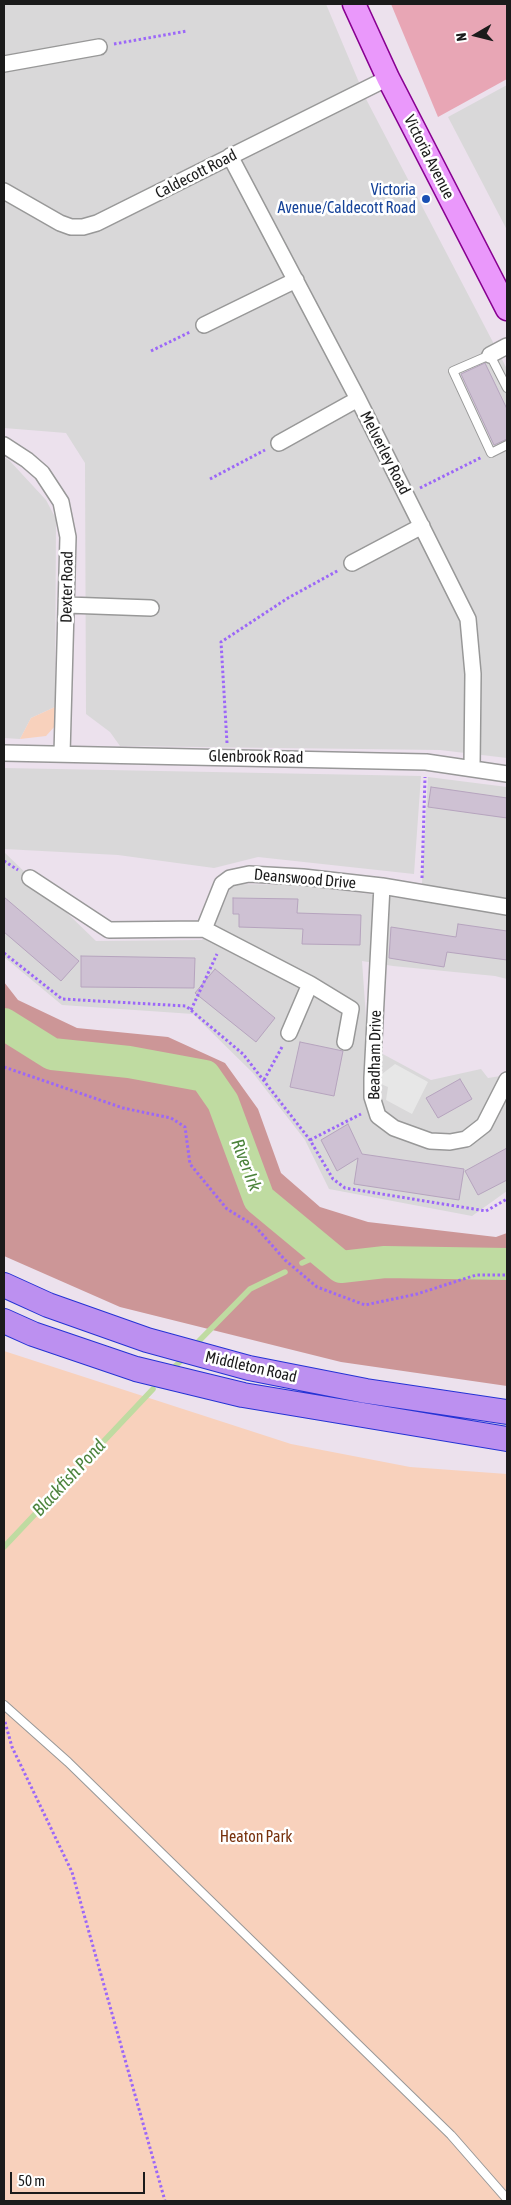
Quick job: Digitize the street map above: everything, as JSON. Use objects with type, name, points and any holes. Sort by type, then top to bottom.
[{"type":"highway","name":"Middleton Road","points":[[4,1285],[48,1305],[146,1340],[249,1368],[366,1391],[507,1412]]},
{"type":"highway","name":"Middleton Road","points":[[4,1321],[136,1369],[233,1392],[334,1412],[507,1439]]},
{"type":"main road","name":"Victoria Avenue","points":[[354,4],[388,78],[507,309]]},
{"type":"street","points":[[4,64],[99,47]]},
{"type":"street","name":"Caldecott Road","points":[[4,191],[60,223],[71,227],[82,227],[112,217],[388,78]]},
{"type":"street","name":"Melverley Road","points":[[230,156],[358,400],[468,619],[472,674],[472,767]]},
{"type":"street","points":[[204,325],[296,280]]},
{"type":"street","points":[[490,355],[507,346]]},
{"type":"street","points":[[279,443],[358,400]]},
{"type":"street","name":"Dexter Road","points":[[4,445],[27,460],[42,473],[61,502],[68,537],[62,754]]},
{"type":"street","points":[[352,563],[422,526]]},
{"type":"street","points":[[67,605],[151,608]]},
{"type":"street","name":"Glenbrook Road","points":[[4,753],[228,756],[426,762],[472,767],[507,774]]},
{"type":"street","name":"Deanswood Drive","points":[[204,930],[222,884],[238,875],[302,877],[382,886],[507,908]]},
{"type":"street","points":[[30,878],[109,930],[204,930],[310,984],[351,1009],[345,1042]]},
{"type":"street","name":"Beadham Drive","points":[[382,886],[372,1078],[374,1108],[384,1121],[404,1132],[430,1140],[450,1142],[466,1139],[484,1125],[507,1080]]},
{"type":"street","points":[[289,1033],[310,984]]},
{"type":"lane","points":[[507,388],[490,355],[453,371],[491,453],[507,445]]},
{"type":"lane","points":[[5,1706],[68,1762],[451,2135],[507,2199]]},
{"type":"path","points":[[99,47],[187,31]]},
{"type":"path","points":[[151,351],[204,325]]},
{"type":"path","points":[[210,479],[279,443]]},
{"type":"path","points":[[406,495],[491,453]]},
{"type":"path","points":[[228,756],[221,642],[288,598],[352,563]]},
{"type":"path","points":[[421,892],[426,762]]},
{"type":"path","points":[[191,1010],[224,940]]},
{"type":"path","points":[[4,952],[62,999],[181,1006],[191,1010],[243,1054],[310,1140],[333,1180],[345,1188],[486,1211],[507,1199]]},
{"type":"path","points":[[264,1080],[289,1033]]},
{"type":"path","points":[[4,1067],[123,1108],[172,1118],[186,1127],[190,1164],[227,1209],[255,1226],[284,1260],[317,1287],[365,1305],[416,1294],[476,1275],[507,1275]]},
{"type":"path","points":[[310,1140],[374,1108]]},
{"type":"path","points":[[5,1706],[6,1725],[12,1747],[72,1872],[165,2201]]},
{"type":"shaded area","points":[[4,4],[326,4],[366,99],[507,369],[507,758],[440,750],[120,746],[110,732],[86,714],[85,463],[66,433],[4,428]]},
{"type":"shaded area","points":[[391,4],[507,4],[507,79],[438,117]]},
{"type":"shaded area","points":[[507,85],[507,230],[448,117]]},
{"type":"shaded area","points":[[4,457],[46,500],[56,519],[55,707],[31,718],[20,739],[4,738]]},
{"type":"shaded area","points":[[4,768],[421,776],[414,874],[258,857],[214,868],[118,855],[4,849]]},
{"type":"shaded area","points":[[428,777],[507,787],[507,979],[362,961],[368,1046],[431,1080],[481,1069],[488,1078],[507,1075],[507,1191],[472,1216],[329,1189],[305,1140],[253,1073],[193,1014],[62,1005],[4,957],[4,852],[96,941],[202,940],[222,908],[232,884],[302,885],[421,901]]},
{"type":"shaded area","points":[[4,982],[18,1000],[77,1028],[168,1037],[225,1063],[258,1109],[281,1173],[320,1207],[368,1222],[496,1237],[507,1233],[507,1386],[341,1362],[120,1307],[4,1256]]},
{"type":"shaded area","points":[[395,1064],[428,1082],[412,1114],[386,1100],[388,1087],[381,1084],[382,1074]]},
{"type":"green space","points":[[55,707],[55,726],[46,736],[20,739],[31,718]]},
{"type":"green space","name":"Heaton Park","points":[[4,1351],[291,1444],[410,1467],[507,1474],[507,2201],[4,2201]]},
{"type":"building","points":[[485,363],[507,409],[507,439],[494,445],[461,374]]},
{"type":"building","points":[[431,787],[507,798],[507,818],[428,807]]},
{"type":"building","points":[[4,897],[79,961],[61,981],[4,932]]},
{"type":"building","points":[[233,898],[298,899],[297,913],[361,915],[360,945],[302,944],[303,929],[239,927],[239,914],[233,914]]},
{"type":"building","points":[[458,924],[507,931],[507,960],[447,952],[444,967],[389,958],[391,927],[456,937]]},
{"type":"building","points":[[81,956],[195,958],[194,988],[81,987]]},
{"type":"building","points":[[215,969],[275,1018],[256,1042],[195,993]]},
{"type":"building","points":[[300,1042],[343,1051],[334,1096],[290,1087]]},
{"type":"building","points":[[460,1079],[472,1099],[438,1118],[426,1098]]},
{"type":"building","points":[[348,1124],[362,1154],[464,1169],[459,1200],[354,1184],[358,1158],[337,1171],[321,1140]]},
{"type":"building","points":[[507,1148],[507,1180],[478,1195],[465,1171]]},
{"type":"waterway","name":"River Irk","points":[[4,1024],[52,1054],[129,1062],[205,1076],[223,1102],[259,1199],[341,1267],[385,1262],[507,1264]]},
{"type":"waterway","points":[[302,1263],[324,1253]]},
{"type":"waterway","name":"Blackfish Pond","points":[[197,1343],[250,1289],[285,1272]]},
{"type":"waterway","points":[[174,1367],[181,1361]]},
{"type":"waterway","name":"Blackfish Pond","points":[[4,1547],[153,1389]]},
{"type":"place","name":"Victoria Avenue/Caldecott Road","points":[[426,199]]}]
